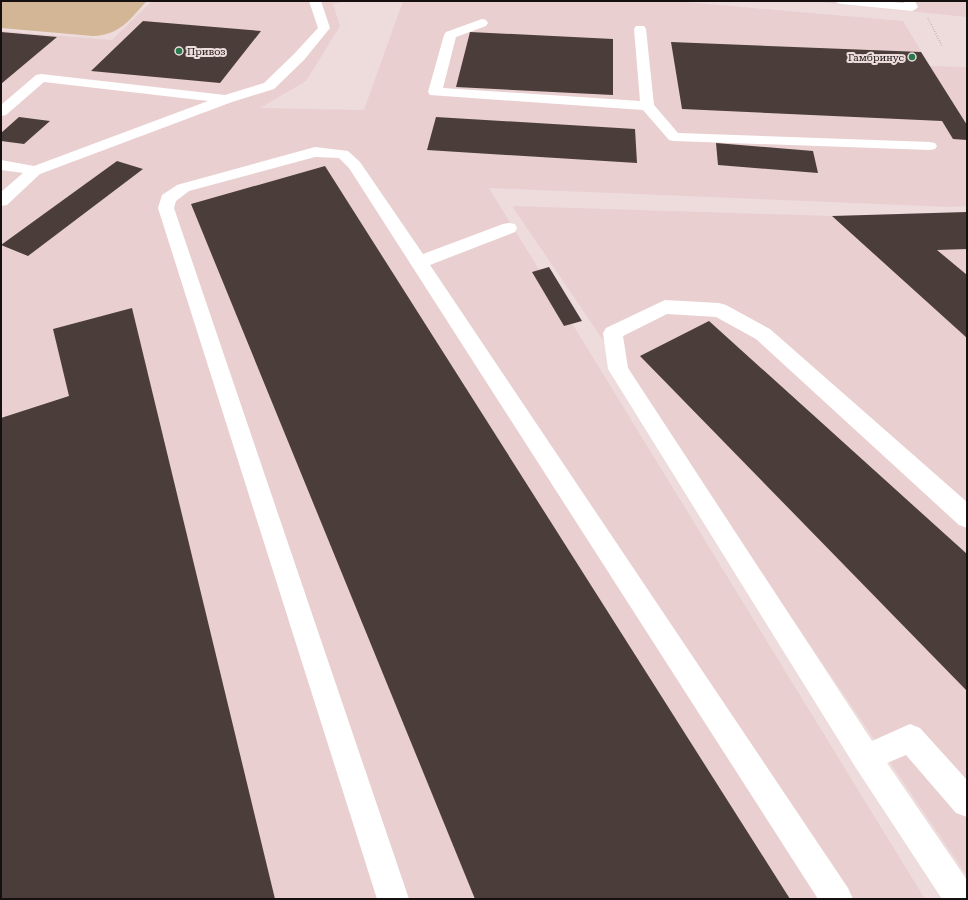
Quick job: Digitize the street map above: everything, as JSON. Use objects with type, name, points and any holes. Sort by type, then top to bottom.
[{"type":"lane","points":[[1,201],[34,171],[269,86],[299,57],[324,28],[315,1]]},
{"type":"lane","points":[[841,1],[912,7],[909,1]]},
{"type":"lane","points":[[482,23],[450,35],[435,92],[647,106]]},
{"type":"lane","points":[[640,30],[647,106],[674,137],[930,146]]},
{"type":"lane","points":[[1,112],[41,78],[227,100]]},
{"type":"lane","points":[[393,899],[166,208],[168,199],[183,188],[315,152],[343,154],[355,165],[837,899]]},
{"type":"lane","points":[[1,165],[34,171]]},
{"type":"lane","points":[[419,262],[509,228]]},
{"type":"lane","points":[[961,899],[866,758],[618,369],[613,333],[665,307],[719,310],[763,334],[967,517]]},
{"type":"lane","points":[[866,758],[910,738],[967,802]]},
{"type":"path","points":[[926,14],[942,46]]},
{"type":"shaded area","points":[[1,1],[146,2],[117,30],[102,35],[93,36],[1,28]]},
{"type":"shaded area","points":[[152,1],[346,1],[333,4],[340,26],[306,81],[260,108],[364,110],[403,1],[673,1],[903,21],[930,66],[967,67],[967,206],[950,207],[489,188],[925,899],[1,899],[1,31],[112,40]]},
{"type":"shaded area","points":[[809,1],[967,1],[967,17]]},
{"type":"shaded area","points":[[512,206],[832,216],[967,212],[967,876]]},
{"type":"building","name":"Привоз","points":[[143,21],[261,31],[220,83],[91,71]]},
{"type":"building","points":[[1,32],[57,37],[1,84]]},
{"type":"building","points":[[470,32],[613,39],[613,95],[456,87]]},
{"type":"building","points":[[671,42],[921,52],[967,125],[967,140],[953,139],[942,121],[682,109]]},
{"type":"building","points":[[19,117],[50,121],[24,144],[1,141],[1,133]]},
{"type":"building","points":[[436,117],[635,129],[637,163],[427,150]]},
{"type":"building","points":[[716,143],[813,151],[818,173],[718,165]]},
{"type":"building","points":[[117,161],[143,169],[28,256],[1,245]]},
{"type":"building","points":[[325,166],[790,899],[475,899],[191,204]]},
{"type":"building","points":[[967,212],[967,249],[937,250],[967,275],[967,338],[832,216]]},
{"type":"building","points":[[549,267],[582,321],[564,326],[532,272]]},
{"type":"building","points":[[132,308],[275,899],[1,899],[1,418],[69,396],[53,329]]},
{"type":"building","points":[[709,321],[967,554],[967,691],[640,356]]},
{"type":"place","name":"Привоз","points":[[179,51]]},
{"type":"place","name":"Гамбринус","points":[[912,57]]}]
